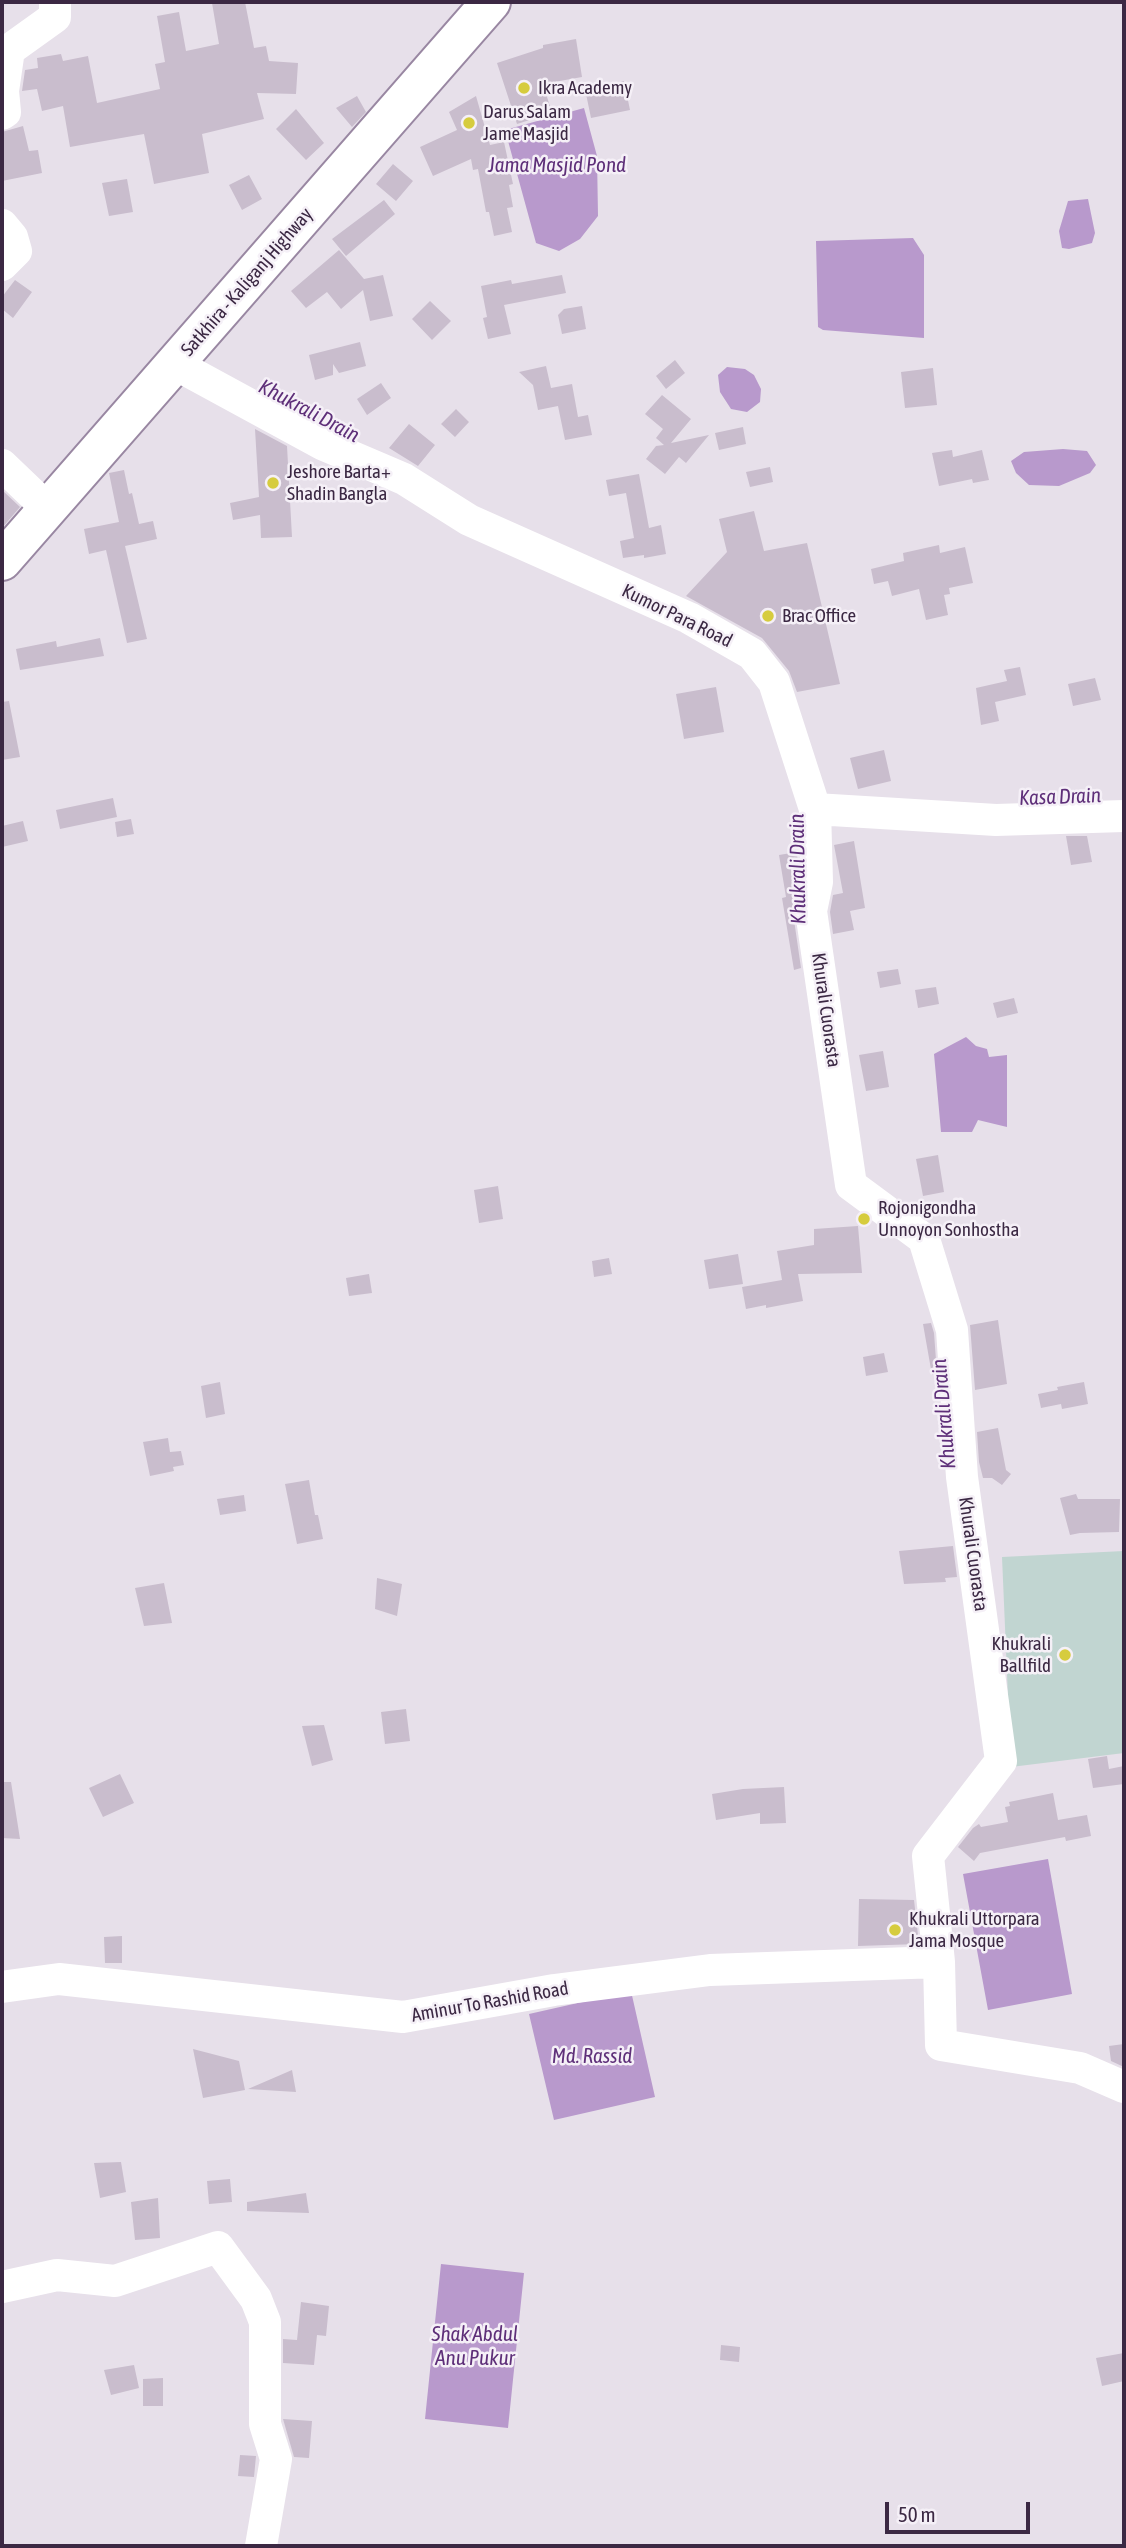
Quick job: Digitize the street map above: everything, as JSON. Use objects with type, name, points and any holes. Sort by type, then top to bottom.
[{"type":"highway","name":"Satkhira - Kaliganj Highway","points":[[2,561],[491,2]]},
{"type":"street","points":[[2,114],[5,112],[3,91],[9,50],[55,17],[55,2]]},
{"type":"street","points":[[2,226],[12,237],[16,251],[2,265]]},
{"type":"street","name":"Kumor Para Road","points":[[175,364],[322,444],[404,478],[469,520],[689,618],[752,654],[774,682],[815,809]]},
{"type":"street","points":[[2,465],[48,509]]},
{"type":"street","points":[[815,809],[996,820],[1124,816]]},
{"type":"street","name":"Khurali Cuorasta","points":[[815,809],[817,882],[811,911],[851,1185],[924,1239],[952,1330],[962,1477],[1001,1760],[928,1856],[939,1962],[941,2045],[1080,2068],[1124,2087]]},
{"type":"street","name":"Aminur To Rashid Road","points":[[2,1987],[59,1979],[403,2017],[554,1990],[710,1970],[939,1962]]},
{"type":"street","points":[[2,2287],[57,2275],[115,2281],[218,2247],[256,2299],[265,2322],[265,2424],[276,2459],[261,2546]]},
{"type":"shaded area","name":"Khukrali Ballfild","points":[[1124,1551],[1124,1753],[1011,1767],[1002,1557]]},
{"type":"water","name":"Jama Masjid Pond","points":[[584,108],[597,156],[598,216],[580,239],[559,251],[536,243],[505,130]]},
{"type":"water","points":[[1088,199],[1095,233],[1092,243],[1069,249],[1062,248],[1059,231],[1068,201]]},
{"type":"water","points":[[913,238],[924,255],[924,338],[823,330],[818,327],[816,241]]},
{"type":"water","points":[[727,367],[745,369],[754,375],[761,389],[760,402],[747,412],[731,409],[720,392],[718,375]]},
{"type":"water","points":[[1063,449],[1087,451],[1096,465],[1090,473],[1059,486],[1029,485],[1016,473],[1011,461],[1024,452]]},
{"type":"water","points":[[966,1037],[976,1046],[987,1049],[989,1057],[1007,1055],[1007,1127],[978,1120],[972,1132],[941,1132],[934,1054]]},
{"type":"water","points":[[1048,1859],[1072,1994],[988,2010],[963,1874]]},
{"type":"water","name":"Md. Rassid","points":[[631,1991],[655,2097],[554,2120],[529,2014]]},
{"type":"water","name":"Shak Abdul Anu Pukur","points":[[441,2264],[524,2273],[508,2428],[425,2419]]},
{"type":"building","points":[[245,2],[254,48],[266,46],[269,61],[298,63],[296,94],[257,93],[264,119],[202,134],[209,173],[154,184],[144,134],[70,147],[63,106],[42,111],[37,89],[22,91],[25,70],[38,68],[37,58],[61,54],[63,61],[88,56],[97,103],[160,89],[155,64],[165,62],[157,16],[179,12],[186,51],[219,44],[212,3]]},
{"type":"building","points":[[576,39],[582,77],[543,84],[552,113],[517,124],[497,63],[543,48],[543,45]]},
{"type":"building","points":[[624,81],[630,110],[591,118],[585,89]]},
{"type":"building","points":[[357,96],[366,112],[352,127],[336,108]]},
{"type":"building","points":[[476,96],[490,145],[504,142],[513,184],[509,185],[513,207],[507,208],[512,232],[494,236],[489,212],[486,212],[478,169],[473,170],[471,159],[433,176],[420,147],[457,130],[449,112]]},
{"type":"building","points":[[296,109],[324,143],[306,160],[276,129]]},
{"type":"building","points":[[23,126],[29,151],[38,150],[42,173],[2,181],[2,132]]},
{"type":"building","points":[[393,164],[413,181],[396,201],[376,184]]},
{"type":"building","points":[[249,175],[262,199],[242,210],[229,185]]},
{"type":"building","points":[[127,179],[133,212],[109,216],[102,183]]},
{"type":"building","points":[[384,200],[395,214],[346,256],[332,239]]},
{"type":"building","points":[[339,250],[364,279],[383,275],[393,316],[370,321],[363,290],[341,309],[327,292],[306,308],[291,291]]},
{"type":"building","points":[[562,275],[566,293],[504,305],[511,334],[488,339],[483,318],[487,317],[481,286],[511,280],[512,284]]},
{"type":"building","points":[[15,280],[32,292],[13,318],[2,309],[2,297]]},
{"type":"building","points":[[430,301],[451,321],[432,340],[412,319]]},
{"type":"building","points":[[582,306],[586,329],[562,334],[558,315],[564,309]]},
{"type":"building","points":[[360,342],[366,366],[339,373],[333,364],[333,375],[315,380],[309,355]]},
{"type":"building","points":[[675,360],[685,373],[666,389],[656,376]]},
{"type":"building","points":[[546,366],[551,388],[572,384],[578,417],[588,415],[592,435],[565,440],[558,406],[538,410],[533,385],[519,372]]},
{"type":"building","points":[[933,368],[937,405],[905,408],[901,372]]},
{"type":"building","points":[[381,383],[391,398],[367,415],[357,399]]},
{"type":"building","points":[[662,395],[691,419],[671,443],[709,435],[686,463],[679,457],[665,474],[646,459],[656,446],[664,445],[656,438],[663,429],[645,414]]},
{"type":"building","points":[[456,409],[469,422],[455,437],[441,424]]},
{"type":"building","points":[[409,424],[435,445],[418,466],[389,448]]},
{"type":"building","points":[[743,427],[746,444],[719,450],[715,433]]},
{"type":"building","name":"Jeshore Barta+ Shadin Bangla","points":[[255,429],[287,446],[292,537],[261,538],[260,515],[233,520],[230,503],[259,497]]},
{"type":"building","points":[[952,450],[953,457],[982,450],[989,480],[973,483],[972,479],[939,486],[932,453]]},
{"type":"building","points":[[770,467],[773,482],[750,487],[746,472]]},
{"type":"building","points":[[124,470],[139,524],[153,521],[157,539],[125,546],[147,639],[127,643],[106,550],[89,554],[84,529],[119,522],[109,473]]},
{"type":"building","points":[[639,474],[649,528],[661,525],[666,554],[623,558],[620,541],[634,538],[626,493],[609,496],[606,480]]},
{"type":"building","points":[[2,490],[20,507],[2,528]]},
{"type":"building","name":"Brac Office","points":[[754,511],[764,551],[807,543],[840,684],[797,692],[789,671],[762,638],[686,596],[727,552],[719,519]]},
{"type":"building","points":[[939,545],[940,553],[965,547],[973,583],[949,588],[950,594],[944,595],[948,615],[926,620],[919,589],[892,596],[888,581],[874,584],[871,569],[904,561],[903,553]]},
{"type":"building","points":[[100,638],[104,656],[20,670],[16,649],[56,641],[57,647]]},
{"type":"building","points":[[1020,667],[1026,695],[995,702],[999,721],[981,725],[976,688],[1007,681],[1004,670]]},
{"type":"building","points":[[1095,678],[1101,700],[1073,706],[1068,684]]},
{"type":"building","points":[[716,687],[724,732],[684,739],[676,694]]},
{"type":"building","points":[[9,701],[20,757],[2,760],[2,702]]},
{"type":"building","points":[[884,750],[891,781],[858,789],[850,758]]},
{"type":"building","points":[[113,798],[117,817],[60,829],[56,810]]},
{"type":"building","points":[[131,819],[134,834],[117,837],[115,822]]},
{"type":"building","points":[[23,821],[28,841],[2,847],[2,826]]},
{"type":"building","points":[[1066,836],[1087,836],[1092,862],[1071,865]]},
{"type":"building","points":[[854,841],[865,908],[850,911],[854,930],[833,934],[830,912],[833,895],[843,893],[834,845]]},
{"type":"building","points":[[797,852],[799,880],[793,913],[801,968],[794,970],[782,898],[786,897],[779,855]]},
{"type":"building","points":[[898,969],[901,984],[880,988],[877,972]]},
{"type":"building","points":[[936,987],[939,1004],[918,1008],[915,990]]},
{"type":"building","points":[[1014,998],[1018,1013],[997,1018],[993,1003]]},
{"type":"building","points":[[883,1051],[889,1087],[866,1091],[859,1055]]},
{"type":"building","points":[[938,1155],[944,1192],[923,1196],[916,1159]]},
{"type":"building","points":[[498,1186],[503,1219],[479,1223],[474,1190]]},
{"type":"building","points":[[858,1226],[862,1273],[798,1274],[803,1301],[746,1309],[742,1287],[782,1280],[777,1251],[814,1245],[814,1229]]},
{"type":"building","points":[[738,1254],[743,1284],[709,1289],[704,1260]]},
{"type":"building","points":[[609,1258],[612,1274],[594,1277],[592,1261]]},
{"type":"building","points":[[369,1274],[372,1293],[349,1296],[346,1278]]},
{"type":"building","points":[[998,1320],[1007,1384],[975,1390],[970,1325]]},
{"type":"building","points":[[931,1323],[937,1374],[932,1375],[923,1324]]},
{"type":"building","points":[[884,1353],[888,1372],[866,1376],[863,1357]]},
{"type":"building","points":[[220,1382],[225,1414],[206,1418],[201,1386]]},
{"type":"building","points":[[1084,1382],[1088,1404],[1062,1409],[1061,1404],[1041,1408],[1038,1394]]},
{"type":"building","points":[[998,1428],[1006,1470],[1011,1474],[1002,1485],[992,1478],[983,1478],[979,1462],[977,1432]]},
{"type":"building","points":[[168,1438],[170,1452],[181,1451],[184,1465],[173,1467],[174,1471],[150,1476],[143,1442]]},
{"type":"building","points":[[309,1480],[315,1515],[318,1515],[323,1539],[297,1544],[285,1484]]},
{"type":"building","points":[[1076,1494],[1078,1499],[1120,1499],[1119,1532],[1070,1535],[1060,1498]]},
{"type":"building","points":[[244,1495],[246,1511],[220,1515],[217,1499]]},
{"type":"building","points":[[953,1546],[957,1577],[945,1578],[946,1582],[904,1584],[899,1551]]},
{"type":"building","points":[[377,1578],[402,1584],[397,1616],[375,1609]]},
{"type":"building","points":[[164,1583],[172,1623],[144,1626],[135,1588]]},
{"type":"building","points":[[406,1709],[410,1741],[385,1744],[381,1712]]},
{"type":"building","points":[[324,1725],[333,1760],[312,1766],[302,1726]]},
{"type":"building","points":[[1107,1756],[1109,1769],[1124,1766],[1124,1784],[1093,1788],[1088,1759]]},
{"type":"building","points":[[120,1774],[134,1803],[103,1817],[89,1788]]},
{"type":"building","points":[[2,1782],[11,1782],[20,1839],[2,1838]]},
{"type":"building","points":[[784,1787],[786,1823],[760,1824],[760,1813],[716,1820],[712,1794]]},
{"type":"building","points":[[1053,1793],[1058,1820],[1087,1815],[1091,1836],[1066,1841],[1065,1837],[980,1853],[974,1861],[958,1847],[979,1824],[981,1827],[1008,1822],[1005,1807],[1010,1806],[1009,1802]]},
{"type":"building","points":[[859,1899],[914,1900],[919,1944],[858,1946]]},
{"type":"building","points":[[122,1936],[122,1963],[105,1963],[104,1937]]},
{"type":"building","points":[[1124,2044],[1124,2067],[1111,2061],[1109,2046]]},
{"type":"building","points":[[193,2049],[239,2061],[245,2090],[203,2098]]},
{"type":"building","points":[[292,2070],[296,2092],[248,2089]]},
{"type":"building","points":[[121,2162],[126,2192],[100,2198],[94,2163]]},
{"type":"building","points":[[230,2179],[232,2202],[209,2204],[207,2181]]},
{"type":"building","points":[[306,2193],[309,2213],[247,2211],[247,2202]]},
{"type":"building","points":[[158,2198],[160,2238],[135,2240],[131,2202]]},
{"type":"building","points":[[301,2302],[329,2306],[326,2336],[317,2335],[314,2365],[283,2363],[283,2339],[297,2340]]},
{"type":"building","points":[[721,2345],[740,2347],[739,2362],[720,2360]]},
{"type":"building","points":[[1124,2353],[1124,2381],[1102,2386],[1096,2358]]},
{"type":"building","points":[[134,2365],[139,2388],[111,2395],[104,2370]]},
{"type":"building","points":[[163,2378],[163,2406],[143,2406],[143,2379]]},
{"type":"building","points":[[283,2419],[312,2421],[309,2458],[294,2457]]},
{"type":"building","points":[[240,2455],[256,2456],[254,2477],[238,2476]]},
{"type":"place","name":"Ikra Academy","points":[[524,88]]},
{"type":"place","name":"Darus Salam Jame Masjid","points":[[469,123]]},
{"type":"place","name":"Jeshore Barta+ Shadin Bangla","points":[[273,483]]},
{"type":"place","name":"Brac Office","points":[[768,616]]},
{"type":"place","name":"Rojonigondha Unnoyon Sonhostha","points":[[864,1219]]},
{"type":"place","name":"Khukrali Ballfild","points":[[1065,1655]]},
{"type":"place","name":"Khukrali Uttorpara Jama Mosque","points":[[895,1930]]},
{"type":"water label","name":"Khukrali Drain","points":[[309,411]]},
{"type":"water label","name":"Kasa Drain","points":[[1060,797]]},
{"type":"water label","name":"Khukrali Drain","points":[[798,869]]},
{"type":"water label","name":"Khukrali Drain","points":[[944,1414]]}]
